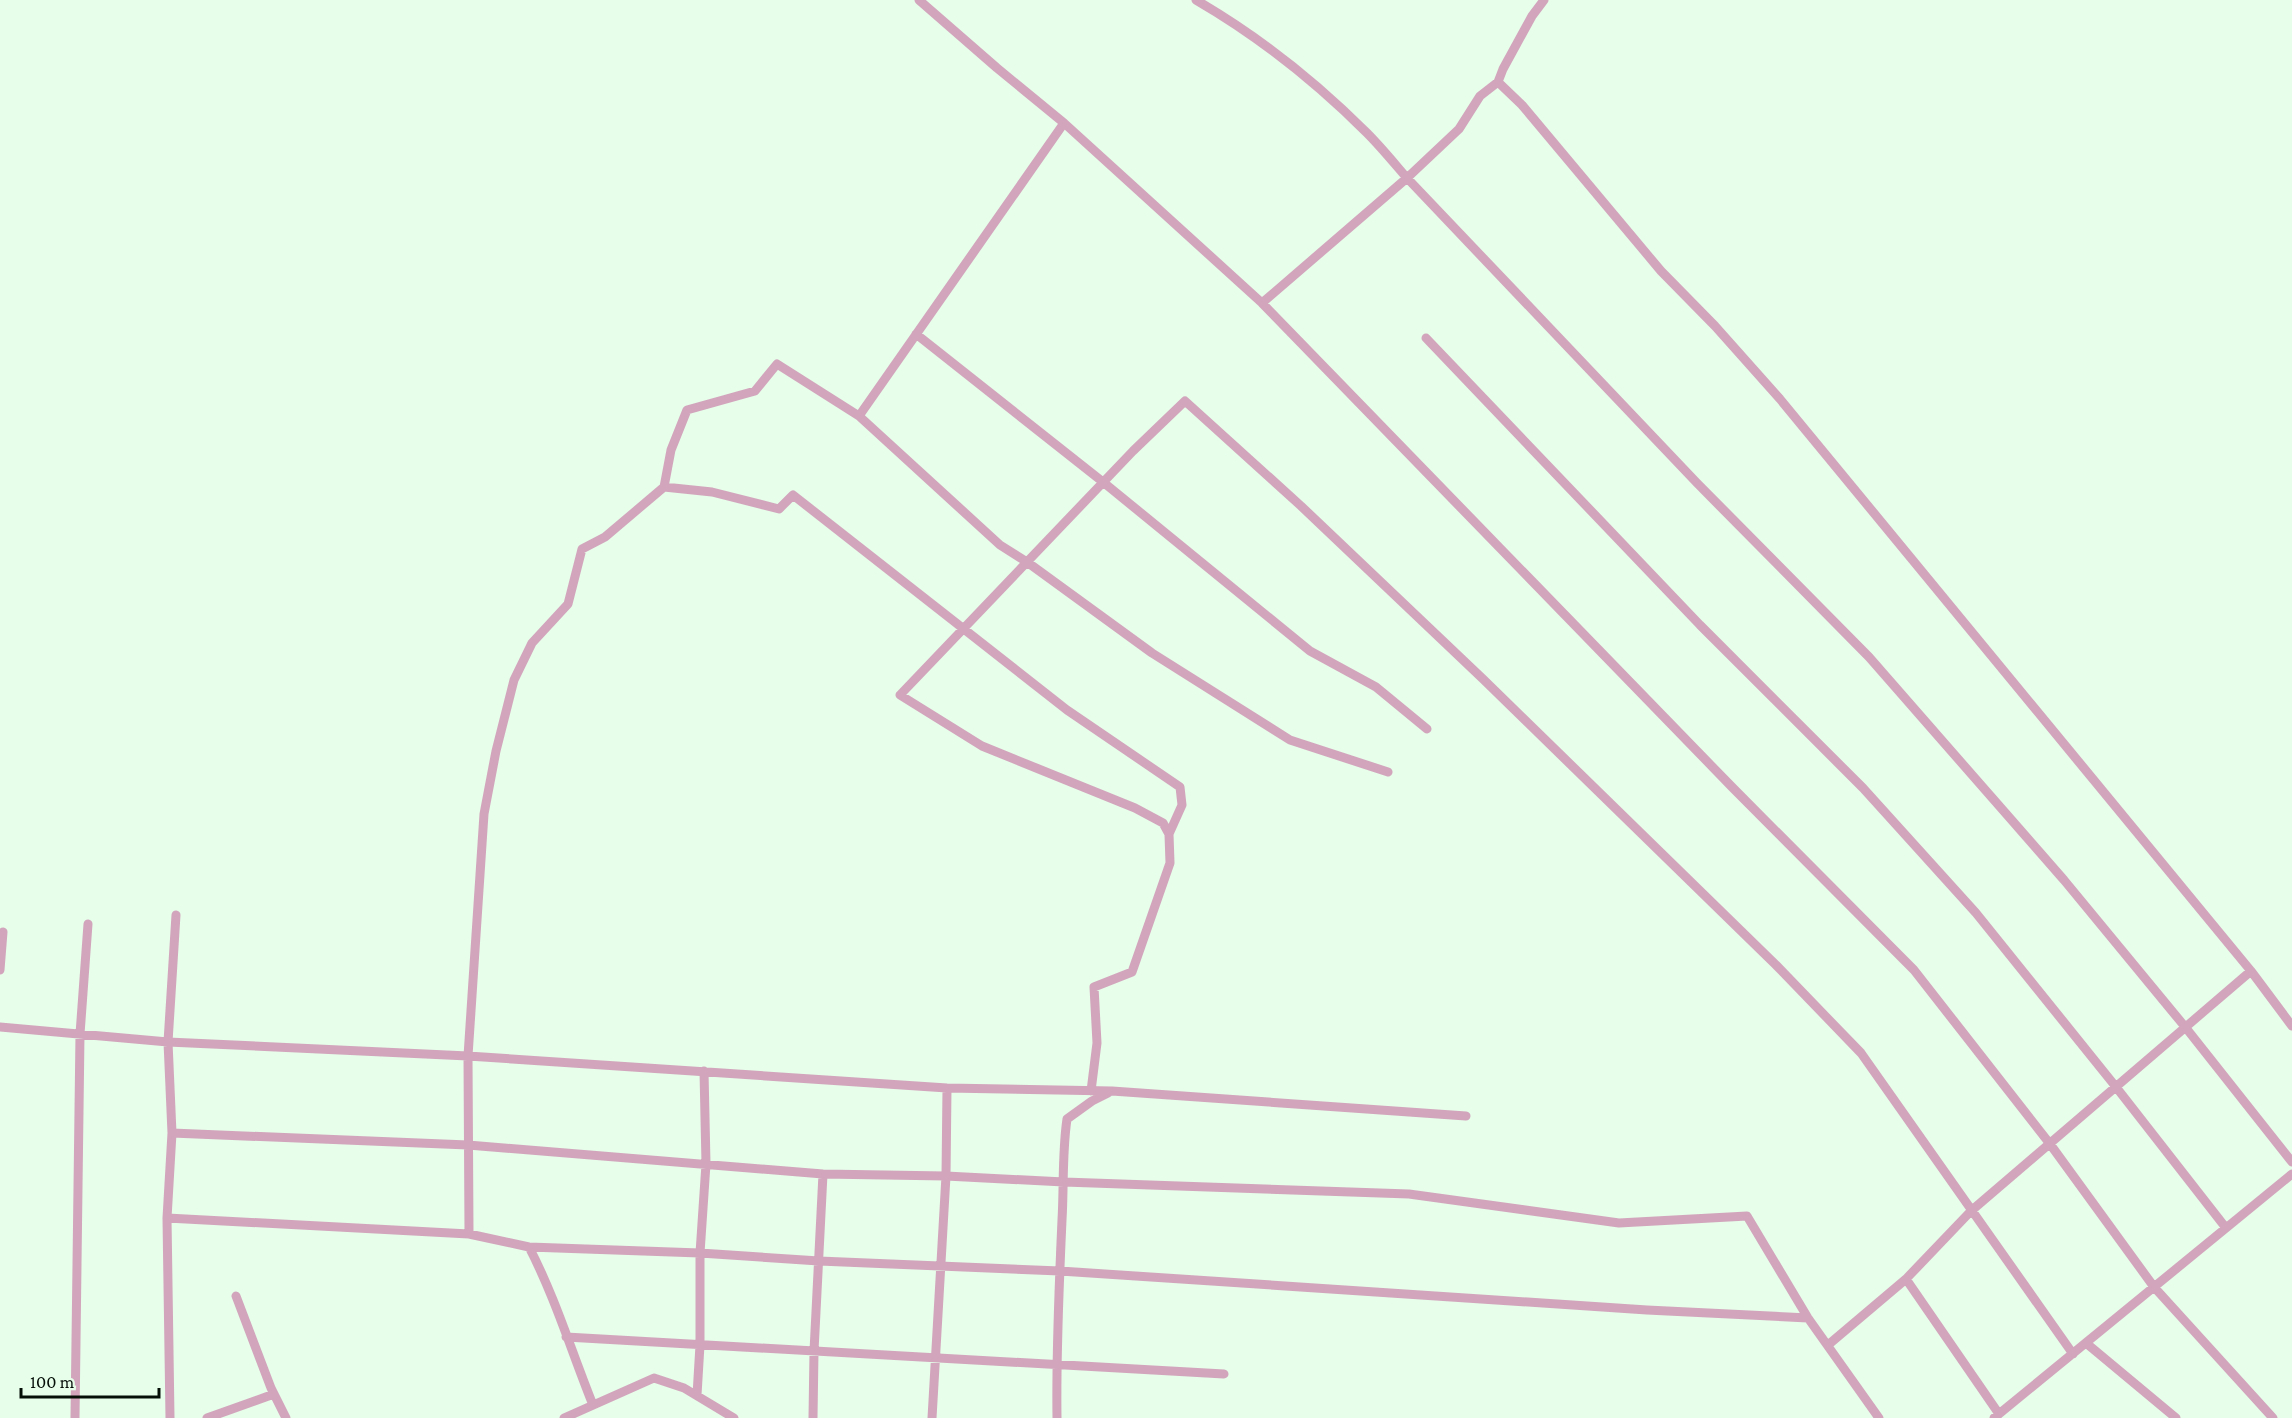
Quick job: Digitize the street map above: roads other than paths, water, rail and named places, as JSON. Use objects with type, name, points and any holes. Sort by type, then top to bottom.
[{"type":"street","points":[[919,0],[1064,123],[1262,303],[1723,778],[1914,970],[2050,1144],[2154,1287],[2273,1418]]},
{"type":"street","points":[[1196,0],[1235,23],[1295,68],[1368,133],[1407,178],[1697,483],[1869,657],[2064,880],[2186,1028],[2292,1162]]},
{"type":"street","points":[[1262,303],[1407,178],[1459,129],[1480,96],[1498,82],[1527,25],[1544,0]]},
{"type":"street","points":[[1498,82],[1522,105],[1661,271],[1715,326],[1780,399],[2251,971],[2292,1026]]},
{"type":"street","points":[[859,416],[1064,123]]},
{"type":"street","points":[[916,334],[1103,482],[1310,651],[1376,687],[1427,729]]},
{"type":"street","points":[[1426,338],[1700,625],[1863,788],[1976,913],[2226,1228]]},
{"type":"street","points":[[469,1234],[468,1056],[484,814],[496,751],[514,680],[532,643],[568,604],[582,549],[605,537],[664,487],[671,450],[687,410],[755,391],[777,364],[859,416],[1000,545],[1152,653],[1290,740],[1388,772]]},
{"type":"street","points":[[1169,834],[1163,824],[1134,808],[982,746],[900,695],[1103,482],[1185,401],[1310,514],[1466,662],[1776,965],[1861,1053],[2073,1354]]},
{"type":"street","points":[[664,487],[712,492],[779,508],[793,495],[1067,710],[1180,787],[1182,805],[1169,834],[1170,863],[1132,972],[1094,987],[1097,1043],[1091,1091]]},
{"type":"street","points":[[170,1418],[167,1218],[172,1133],[168,1042],[176,915]]},
{"type":"street","points":[[75,1418],[80,1034],[88,924]]},
{"type":"street","points":[[0,970],[3,932]]},
{"type":"street","points":[[1828,1345],[1906,1279],[1971,1211],[2251,971]]},
{"type":"street","points":[[0,1027],[168,1042],[468,1056],[947,1088],[1112,1091],[1466,1116]]},
{"type":"street","points":[[697,1395],[700,1345],[700,1253],[706,1164],[704,1071]]},
{"type":"street","points":[[932,1418],[946,1176],[947,1088]]},
{"type":"street","points":[[1057,1418],[1056,1365],[1064,1182],[1062,1146],[1067,1119],[1092,1101],[1112,1091]]},
{"type":"street","points":[[172,1133],[468,1145],[823,1174],[946,1176],[1409,1194],[1618,1223],[1747,1216],[1808,1318],[1879,1418]]},
{"type":"street","points":[[813,1418],[823,1174]]},
{"type":"street","points":[[1906,1279],[1996,1416],[2292,1174]]},
{"type":"street","points":[[167,1218],[469,1234],[529,1247],[1060,1271],[1647,1310],[1808,1318]]},
{"type":"street","points":[[529,1247],[547,1281],[593,1406]]},
{"type":"street","points":[[236,1296],[274,1395],[286,1418]]},
{"type":"street","points":[[566,1337],[1224,1374]]},
{"type":"street","points":[[2086,1343],[2176,1418]]},
{"type":"street","points":[[564,1418],[654,1377],[684,1388],[734,1418]]},
{"type":"street","points":[[207,1418],[274,1395]]}]
